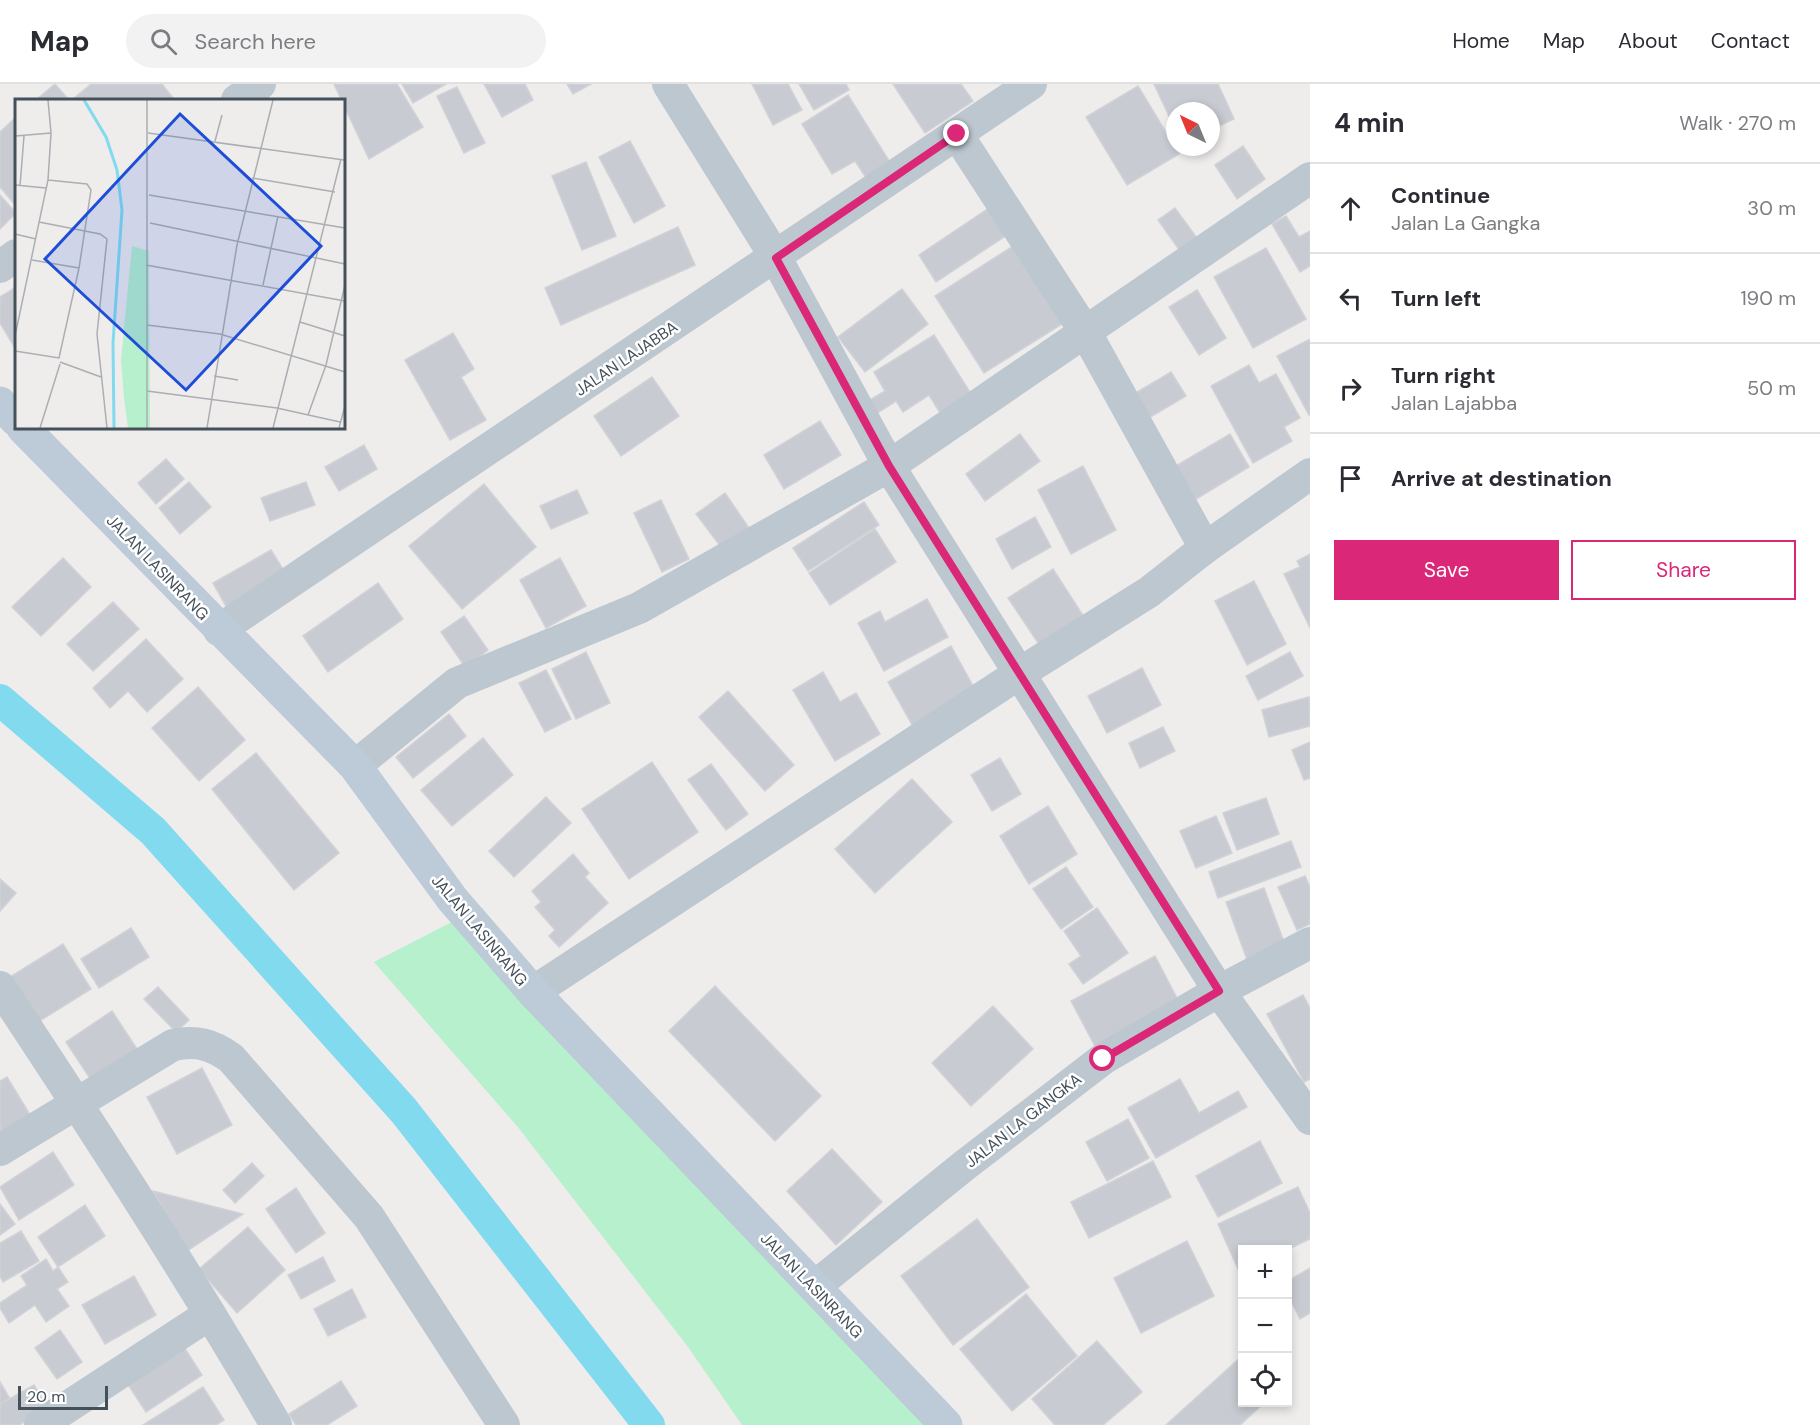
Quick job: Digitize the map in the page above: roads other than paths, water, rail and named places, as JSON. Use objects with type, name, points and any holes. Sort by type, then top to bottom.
[{"type":"street","points":[[238,99],[260,84]]},
{"type":"street","points":[[668,84],[776,258],[889,466],[1219,991],[1310,1119]]},
{"type":"street","name":"JALAN LAJABBA","points":[[219,630],[776,258],[1031,84]]},
{"type":"street","points":[[957,134],[1086,333],[1205,548]]},
{"type":"street","points":[[355,766],[457,684],[639,608],[889,466],[1310,178]]},
{"type":"street","points":[[0,267],[15,256]]},
{"type":"street","points":[[0,403],[15,419]]},
{"type":"street","name":"JALAN LASINRANG","points":[[24,429],[355,766],[453,900],[532,992],[946,1425]]},
{"type":"street","points":[[532,992],[1020,673],[1149,592],[1205,548],[1310,474]]},
{"type":"street","name":"JALAN LA GANGKA","points":[[814,1287],[965,1165],[1103,1059],[1219,991],[1310,943]]},
{"type":"street","points":[[0,987],[77,1103],[210,1314],[276,1425]]},
{"type":"street","points":[[0,1150],[173,1045],[187,1042],[207,1044],[231,1058],[369,1217],[504,1425]]},
{"type":"street","points":[[40,1425],[210,1314]]},
{"type":"waterway","points":[[0,700],[153,831],[404,1111],[649,1425]]}]
